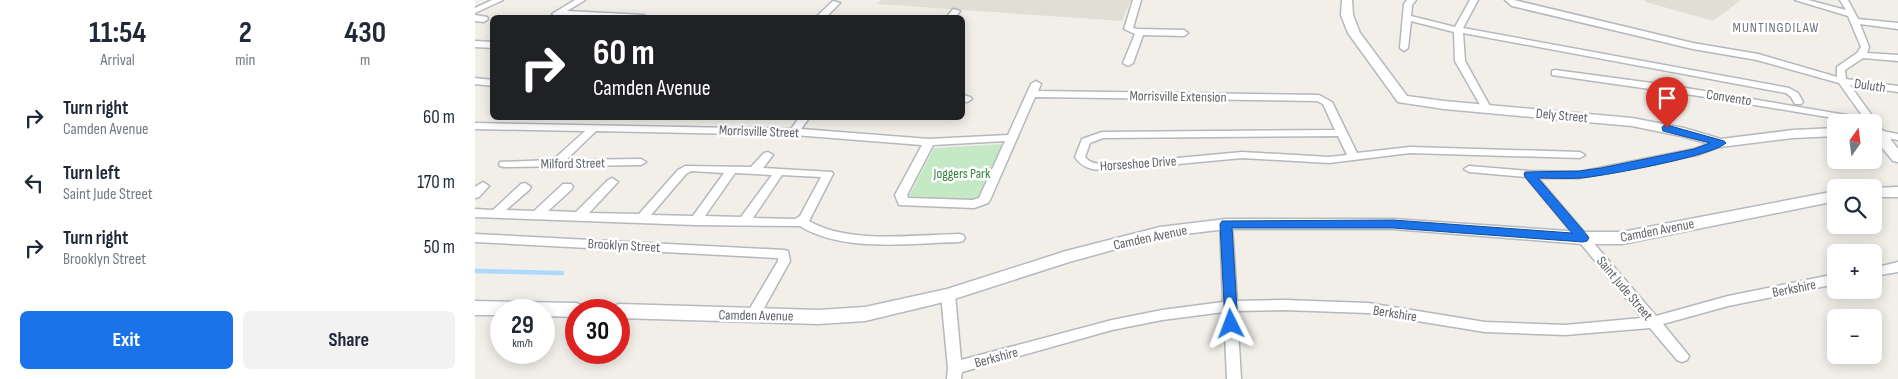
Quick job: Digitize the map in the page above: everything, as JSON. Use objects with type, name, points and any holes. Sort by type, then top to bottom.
[{"type":"street","points":[[475,11],[499,0]]},
{"type":"street","points":[[553,15],[581,0]]},
{"type":"street","points":[[1137,0],[1127,28],[1129,30],[1184,34]]},
{"type":"street","name":"Dely Street","points":[[1347,0],[1347,15],[1354,33],[1399,96],[1411,101],[1632,122],[1684,132],[1720,143],[1793,134],[1827,132]]},
{"type":"street","points":[[1404,48],[1408,4],[1412,0]]},
{"type":"street","points":[[1474,0],[1458,30],[1460,61],[1486,108]]},
{"type":"street","name":"Duluth","points":[[1509,0],[1515,4],[1693,46],[1759,57],[1842,81],[1898,89]]},
{"type":"street","points":[[1799,0],[1853,17],[1898,26]]},
{"type":"street","points":[[1844,0],[1865,48],[1861,55],[1840,69],[1842,81],[1864,114]]},
{"type":"street","points":[[822,15],[836,3]]},
{"type":"street","points":[[1408,18],[1458,30],[1789,91],[1795,95],[1798,102]]},
{"type":"street","points":[[1128,63],[1140,32]]},
{"type":"street","points":[[475,44],[490,45]]},
{"type":"street","points":[[1861,55],[1898,58]]},
{"type":"street","name":"Convento","points":[[1555,73],[1651,84],[1730,96],[1827,118]]},
{"type":"street","points":[[475,82],[490,83]]},
{"type":"street","name":"Morrisville Extension","points":[[1013,138],[1035,89],[1309,97],[1327,102],[1342,133]]},
{"type":"street","points":[[794,132],[803,120]]},
{"type":"street","name":"Morrisville Street","points":[[475,126],[794,132],[929,142],[1013,138]]},
{"type":"street","points":[[555,163],[595,127]]},
{"type":"street","name":"Convento","points":[[1883,131],[1898,136]]},
{"type":"street","points":[[1342,133],[1354,158]]},
{"type":"street","name":"Horseshoe Drive","points":[[1342,133],[1102,135],[1086,141],[1081,150],[1081,157],[1084,163],[1089,165],[1114,167],[1224,156],[1302,160],[1354,158],[1410,150],[1580,155]]},
{"type":"street","points":[[929,142],[901,195],[903,202],[974,204],[981,202],[984,200],[1013,138]]},
{"type":"street","points":[[1883,139],[1898,158]]},
{"type":"street","points":[[1469,170],[1529,174],[1579,174],[1697,152],[1720,143]]},
{"type":"street","points":[[755,170],[768,155]]},
{"type":"street","name":"Milford Street","points":[[504,164],[641,162]]},
{"type":"street","points":[[642,218],[686,169],[828,174],[802,222]]},
{"type":"street","points":[[695,221],[732,170]]},
{"type":"street","points":[[744,222],[781,171]]},
{"type":"street","name":"Saint Jude Street","points":[[1529,174],[1681,356]]},
{"type":"street","points":[[579,216],[612,182]]},
{"type":"street","points":[[537,215],[567,186]]},
{"type":"street","points":[[496,214],[525,188]]},
{"type":"street","points":[[1882,192],[1898,192]]},
{"type":"street","name":"Camden Avenue","points":[[630,311],[817,317],[865,314],[948,295],[1066,257],[1160,232],[1226,224],[1393,224],[1583,238],[1622,238],[1827,198]]},
{"type":"street","points":[[475,213],[695,221],[802,222]]},
{"type":"street","points":[[802,222],[809,228],[823,233],[850,238],[959,238]]},
{"type":"street","points":[[1226,224],[1234,379]]},
{"type":"street","name":"Brooklyn Street","points":[[475,238],[784,254],[784,261],[753,315]]},
{"type":"street","points":[[1882,270],[1898,267]]},
{"type":"street","name":"Berkshire","points":[[954,374],[1112,325],[1162,315],[1230,306],[1284,305],[1368,308],[1485,327],[1565,330],[1653,322],[1728,301],[1827,281]]},
{"type":"street","points":[[948,295],[954,374]]},
{"type":"street","points":[[475,308],[565,310]]},
{"type":"shaded area","points":[[881,0],[1131,0],[1122,21],[877,4]]},
{"type":"shaded area","points":[[1644,0],[1741,0],[1713,21]]},
{"type":"green space","name":"Joggers Park","points":[[1005,144],[978,199],[908,198],[934,148]]},
{"type":"waterway","points":[[475,271],[562,273]]},
{"type":"district","name":"MUNTINGDILAW","points":[[1776,27]]},
{"type":"route","points":[[1231,324],[1226,224],[1393,224],[1583,238],[1529,174],[1579,174],[1601,171],[1697,152],[1720,143],[1667,128]]}]
